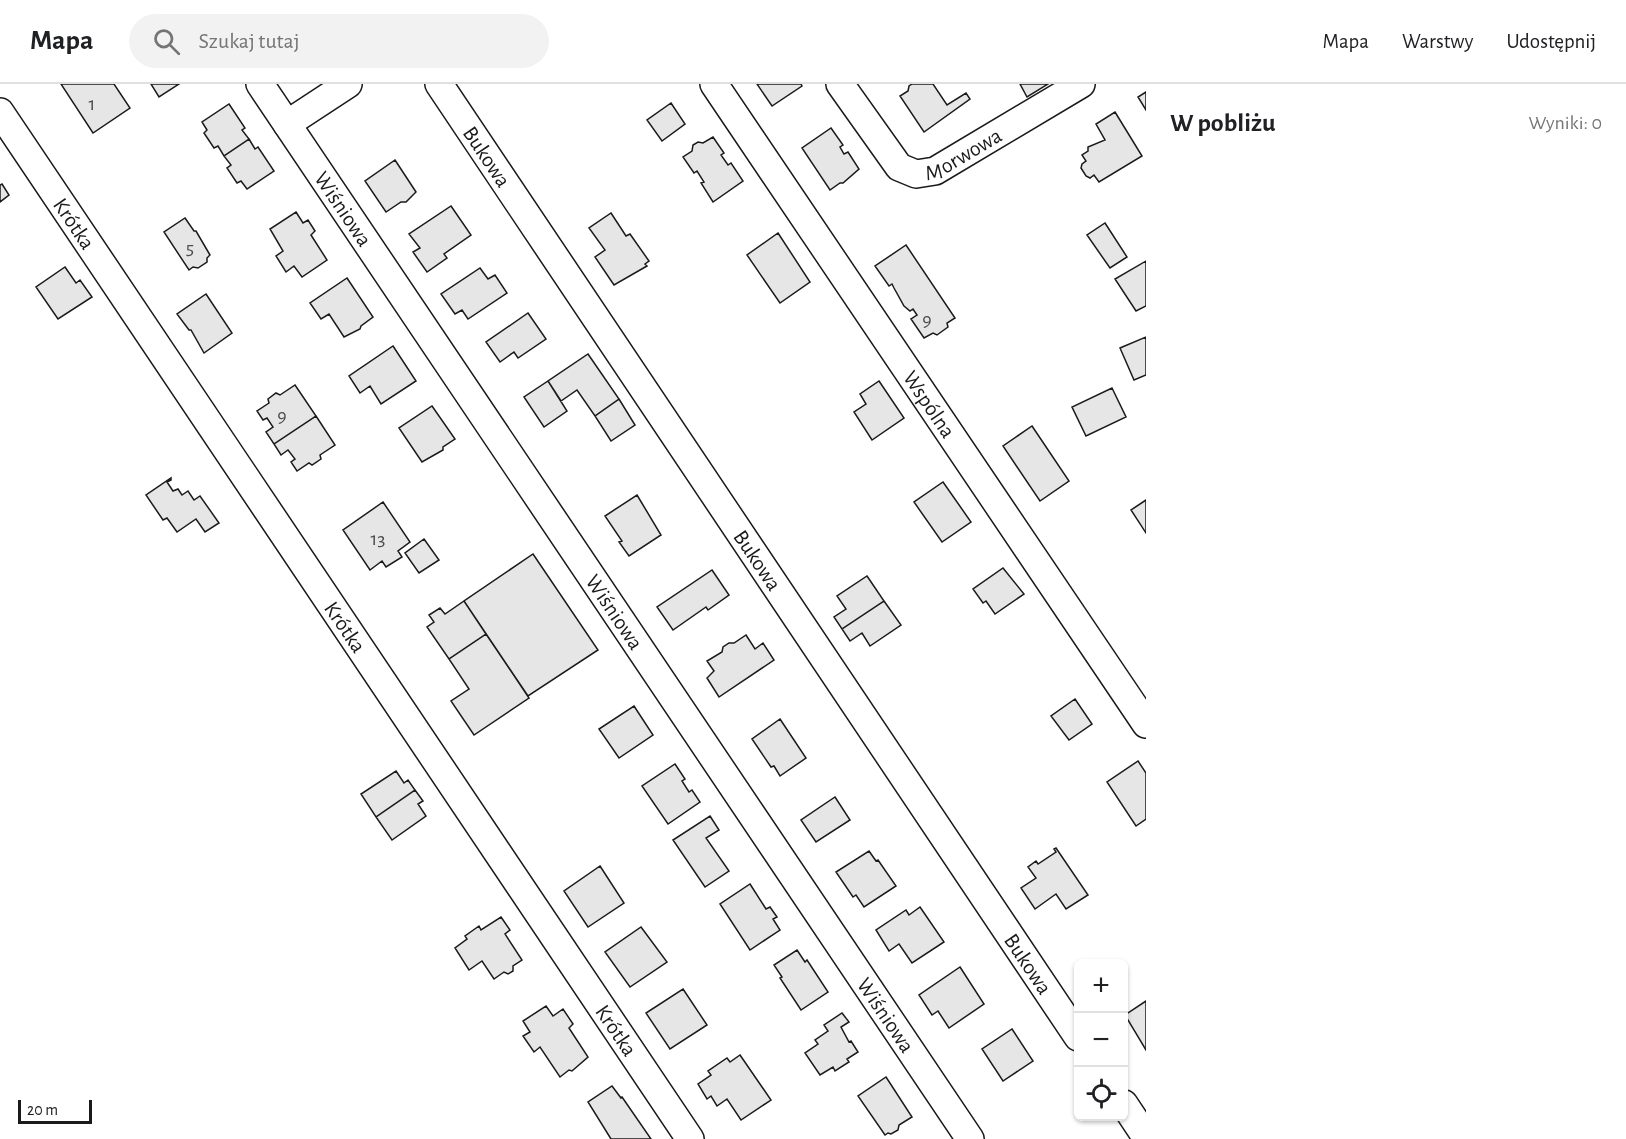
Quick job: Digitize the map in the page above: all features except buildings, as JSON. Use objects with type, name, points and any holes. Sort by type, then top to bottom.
[{"type":"street","name":"Wiśniowa","points":[[260,84],[970,1139]]},
{"type":"street","points":[[287,124],[348,84]]},
{"type":"street","name":"Bukowa","points":[[439,84],[1074,1031]]},
{"type":"street","name":"Wspólna","points":[[714,84],[1146,724]]},
{"type":"street","name":"Morwowa","points":[[840,84],[898,167],[916,174],[935,171],[1081,84]]},
{"type":"street","name":"Krótka","points":[[0,112],[690,1139]]},
{"type":"street","points":[[1128,1110],[1146,1137]]}]
